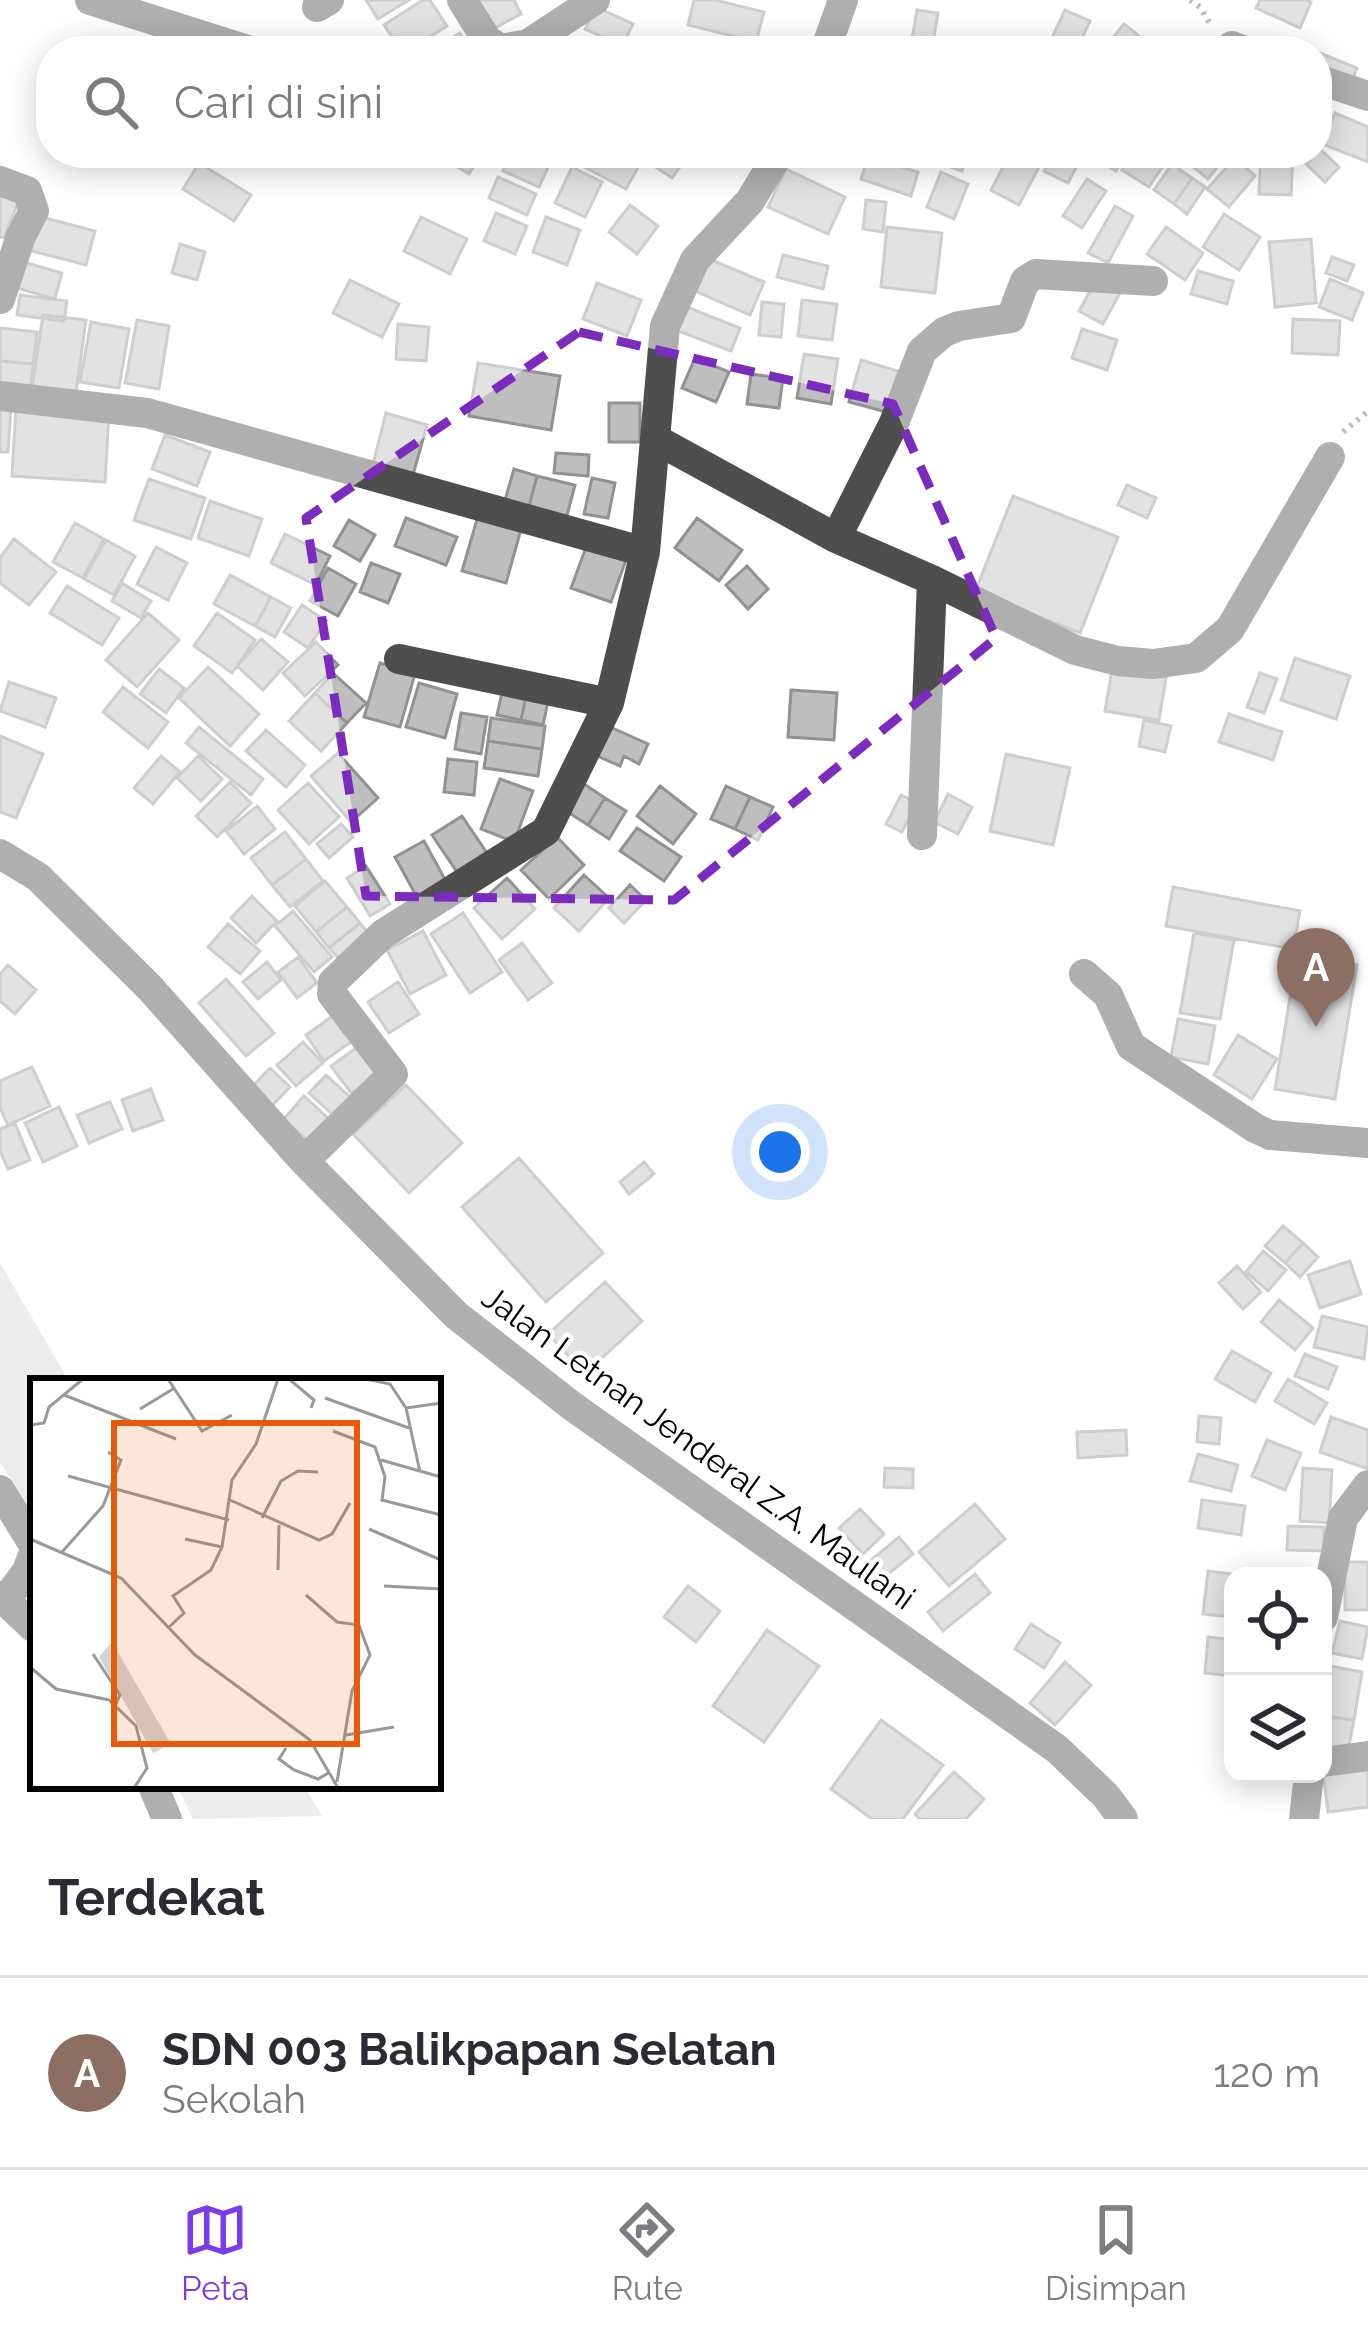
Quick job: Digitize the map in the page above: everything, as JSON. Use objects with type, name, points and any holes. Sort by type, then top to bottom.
[{"type":"street","points":[[90,0],[204,36]]},
{"type":"street","points":[[462,0],[484,36]]},
{"type":"street","points":[[540,36],[596,0]]},
{"type":"street","points":[[830,36],[843,0]]},
{"type":"street","points":[[1332,84],[1368,96]]},
{"type":"street","points":[[304,1161],[393,1074],[332,994],[333,982],[383,934],[546,831],[609,703],[645,552],[664,326],[694,260],[750,201],[770,168]]},
{"type":"street","points":[[0,181],[27,191],[34,211],[0,299]]},
{"type":"street","points":[[836,538],[894,423],[922,351],[944,332],[1012,318],[1025,281],[1036,274],[1153,281]]},
{"type":"street","points":[[0,396],[147,413],[645,552]]},
{"type":"street","points":[[655,439],[836,538],[1075,650],[1118,662],[1153,664],[1196,658],[1230,629],[1330,457]]},
{"type":"street","points":[[922,835],[932,580]]},
{"type":"street","points":[[399,659],[609,703]]},
{"type":"street","name":"Jalan Letnan Jenderal Z.A. Maulani","points":[[0,854],[38,877],[150,988],[304,1161],[456,1315],[572,1406],[1057,1749],[1123,1819]]},
{"type":"street","points":[[1084,974],[1108,995],[1131,1046],[1255,1128],[1270,1135],[1368,1143]]},
{"type":"street","points":[[1332,1572],[1343,1518],[1368,1485]]},
{"type":"street","points":[[0,1490],[30,1539]]},
{"type":"street","points":[[30,1562],[3,1599],[30,1624]]},
{"type":"street","points":[[1332,1761],[1368,1756]]},
{"type":"street","points":[[1304,1819],[1308,1783]]},
{"type":"street","points":[[154,1789],[167,1819]]},
{"type":"highlighted area","points":[[579,332],[893,404],[996,638],[674,900],[366,896],[306,518]]},
{"type":"shaded area","points":[[0,1263],[67,1378],[30,1378],[30,1511],[0,1462]]},
{"type":"shaded area","points":[[178,1789],[306,1789],[322,1816],[193,1819]]},
{"type":"building","points":[[366,0],[409,0],[378,19]]},
{"type":"building","points":[[430,0],[447,26],[431,36],[391,36],[384,25]]},
{"type":"building","points":[[473,0],[514,0],[521,14],[489,31]]},
{"type":"building","points":[[694,0],[764,12],[758,36],[732,36],[688,25]]},
{"type":"building","points":[[1260,0],[1311,2],[1300,28],[1256,8]]},
{"type":"building","points":[[596,7],[633,24],[627,36],[600,36],[585,29]]},
{"type":"building","points":[[917,10],[938,13],[934,36],[913,36]]},
{"type":"building","points":[[1065,10],[1090,21],[1083,36],[1053,36]]},
{"type":"building","points":[[1124,24],[1139,36],[1114,36]]},
{"type":"building","points":[[1332,58],[1357,68],[1349,88],[1332,82]]},
{"type":"building","points":[[1335,113],[1368,127],[1368,162],[1332,148]]},
{"type":"building","points":[[1332,160],[1339,167],[1325,182],[1310,168],[1332,168]]},
{"type":"building","points":[[196,168],[207,168],[251,195],[234,221],[183,189]]},
{"type":"building","points":[[504,168],[548,168],[539,187]]},
{"type":"building","points":[[572,168],[602,182],[585,217],[555,203]]},
{"type":"building","points":[[586,168],[638,168],[626,189]]},
{"type":"building","points":[[657,168],[679,168],[672,178]]},
{"type":"building","points":[[864,168],[918,172],[911,196],[861,179]]},
{"type":"building","points":[[1002,168],[1038,168],[1019,205],[991,190]]},
{"type":"building","points":[[1046,168],[1076,168],[1068,183]]},
{"type":"building","points":[[1123,168],[1161,168],[1149,187]]},
{"type":"building","points":[[1169,168],[1192,178],[1174,204],[1154,190]]},
{"type":"building","points":[[1194,168],[1216,168],[1208,179]]},
{"type":"building","points":[[1226,168],[1246,168],[1255,176],[1229,207],[1207,189]]},
{"type":"building","points":[[1260,168],[1292,168],[1291,195],[1259,194]]},
{"type":"building","points":[[786,169],[845,197],[828,234],[768,207]]},
{"type":"building","points":[[941,172],[968,184],[954,219],[927,207]]},
{"type":"building","points":[[498,177],[536,194],[527,215],[489,198]]},
{"type":"building","points":[[1192,178],[1205,187],[1187,214],[1174,204]]},
{"type":"building","points":[[1087,179],[1106,191],[1082,228],[1063,216]]},
{"type":"building","points":[[0,192],[19,200],[4,238],[0,237]]},
{"type":"building","points":[[866,200],[886,202],[883,232],[863,229]]},
{"type":"building","points":[[630,205],[658,226],[637,254],[609,232]]},
{"type":"building","points":[[1115,206],[1133,216],[1108,263],[1088,253]]},
{"type":"building","points":[[496,213],[527,226],[515,254],[484,241]]},
{"type":"building","points":[[1224,214],[1260,237],[1239,270],[1203,247]]},
{"type":"building","points":[[38,216],[95,231],[86,265],[28,250]]},
{"type":"building","points":[[421,217],[467,239],[450,274],[404,251]]},
{"type":"building","points":[[546,217],[580,230],[567,265],[533,252]]},
{"type":"building","points":[[887,227],[942,233],[935,293],[881,287]]},
{"type":"building","points":[[1166,227],[1203,253],[1185,280],[1147,254]]},
{"type":"building","points":[[1311,239],[1316,303],[1275,307],[1269,242]]},
{"type":"building","points":[[180,244],[205,252],[197,280],[172,273]]},
{"type":"building","points":[[783,255],[828,266],[823,289],[777,277]]},
{"type":"building","points":[[1332,257],[1354,265],[1347,281],[1326,273]]},
{"type":"building","points":[[709,259],[764,282],[750,315],[695,291]]},
{"type":"building","points":[[20,261],[62,273],[55,299],[13,287]]},
{"type":"building","points":[[1198,271],[1233,281],[1227,304],[1191,294]]},
{"type":"building","points":[[1097,278],[1121,291],[1103,324],[1079,311]]},
{"type":"building","points":[[1330,279],[1363,293],[1352,320],[1319,307]]},
{"type":"building","points":[[350,280],[399,304],[382,337],[333,313]]},
{"type":"building","points":[[597,283],[641,300],[627,336],[583,319]]},
{"type":"building","points":[[20,295],[67,301],[64,321],[17,315]]},
{"type":"building","points":[[802,300],[837,304],[832,340],[798,336]]},
{"type":"building","points":[[762,302],[784,304],[781,337],[759,335]]},
{"type":"building","points":[[687,307],[740,328],[731,351],[678,331]]},
{"type":"building","points":[[43,315],[86,320],[76,393],[32,388]]},
{"type":"building","points":[[1293,319],[1340,321],[1338,355],[1292,353]]},
{"type":"building","points":[[137,320],[169,326],[159,389],[125,383]]},
{"type":"building","points":[[91,322],[129,329],[119,388],[80,382]]},
{"type":"building","points":[[398,324],[429,327],[426,361],[396,359]]},
{"type":"building","points":[[0,328],[37,332],[33,364],[0,361]]},
{"type":"building","points":[[1082,329],[1117,340],[1107,370],[1072,358]]},
{"type":"building","points":[[804,354],[838,359],[831,404],[797,398]]},
{"type":"building","points":[[695,358],[729,372],[716,402],[682,388]]},
{"type":"building","points":[[861,360],[898,371],[886,412],[849,402]]},
{"type":"building","points":[[0,361],[33,364],[30,393],[0,389]]},
{"type":"building","points":[[478,363],[560,376],[551,430],[469,416]]},
{"type":"building","points":[[751,374],[783,378],[779,408],[747,404]]},
{"type":"building","points":[[609,403],[640,403],[640,442],[609,442]]},
{"type":"building","points":[[16,407],[109,413],[105,482],[12,476]]},
{"type":"building","points":[[0,408],[11,409],[8,452],[0,452]]},
{"type":"building","points":[[386,413],[427,425],[413,475],[373,464]]},
{"type":"building","points":[[165,435],[210,452],[197,486],[152,469]]},
{"type":"building","points":[[556,453],[589,455],[588,476],[554,473]]},
{"type":"building","points":[[514,469],[537,476],[527,514],[503,507]]},
{"type":"building","points":[[537,476],[575,485],[565,523],[527,514]]},
{"type":"building","points":[[592,478],[615,483],[608,518],[584,514]]},
{"type":"building","points":[[149,479],[205,498],[191,539],[134,520]]},
{"type":"building","points":[[1127,485],[1156,498],[1147,518],[1118,505]]},
{"type":"building","points":[[1013,496],[1118,537],[1080,633],[975,592]]},
{"type":"building","points":[[210,501],[262,519],[249,556],[198,538]]},
{"type":"building","points":[[480,509],[523,522],[506,583],[462,571]]},
{"type":"building","points":[[406,518],[457,537],[446,565],[395,546]]},
{"type":"building","points":[[697,518],[742,550],[719,581],[675,548]]},
{"type":"building","points":[[349,520],[375,535],[360,561],[334,546]]},
{"type":"building","points":[[75,523],[104,539],[83,578],[53,562]]},
{"type":"building","points":[[285,534],[330,556],[316,585],[271,563]]},
{"type":"building","points":[[14,539],[56,572],[29,605],[0,583],[0,558]]},
{"type":"building","points":[[106,540],[135,556],[114,595],[84,579]]},
{"type":"building","points":[[588,542],[627,557],[611,602],[571,588]]},
{"type":"building","points":[[156,547],[187,563],[168,600],[137,584]]},
{"type":"building","points":[[371,563],[400,574],[388,603],[360,592]]},
{"type":"building","points":[[747,566],[768,589],[748,609],[726,585]]},
{"type":"building","points":[[328,568],[356,584],[338,616],[310,601]]},
{"type":"building","points":[[230,575],[271,597],[255,626],[214,604]]},
{"type":"building","points":[[122,583],[151,601],[141,618],[112,601]]},
{"type":"building","points":[[67,586],[119,618],[102,645],[50,613]]},
{"type":"building","points":[[271,597],[291,608],[275,637],[255,626]]},
{"type":"building","points":[[302,605],[326,621],[308,648],[284,632]]},
{"type":"building","points":[[148,613],[179,640],[137,687],[106,660]]},
{"type":"building","points":[[217,613],[255,640],[232,673],[194,646]]},
{"type":"building","points":[[261,639],[288,662],[263,690],[237,666]]},
{"type":"building","points":[[316,642],[338,665],[305,696],[283,673]]},
{"type":"building","points":[[1295,658],[1350,676],[1336,719],[1281,700]]},
{"type":"building","points":[[380,663],[415,674],[400,727],[364,717]]},
{"type":"building","points":[[208,667],[259,714],[230,746],[179,698]]},
{"type":"building","points":[[159,669],[184,688],[166,713],[140,694]]},
{"type":"building","points":[[1112,670],[1166,678],[1159,720],[1105,711]]},
{"type":"building","points":[[333,673],[366,703],[347,723],[315,693]]},
{"type":"building","points":[[1260,673],[1277,679],[1264,713],[1247,707]]},
{"type":"building","points":[[9,682],[56,698],[45,727],[0,711]]},
{"type":"building","points":[[419,683],[457,694],[445,738],[406,727]]},
{"type":"building","points":[[123,687],[168,722],[148,748],[103,712]]},
{"type":"building","points":[[503,688],[527,692],[521,720],[497,715]]},
{"type":"building","points":[[791,690],[837,693],[834,740],[788,737]]},
{"type":"building","points":[[527,692],[549,697],[543,725],[521,720]]},
{"type":"building","points":[[315,693],[347,723],[321,751],[289,721]]},
{"type":"building","points":[[461,713],[487,717],[481,754],[455,749]]},
{"type":"building","points":[[1229,714],[1282,732],[1273,760],[1219,742]]},
{"type":"building","points":[[491,718],[545,726],[542,749],[488,741]]},
{"type":"building","points":[[1144,720],[1171,726],[1165,752],[1139,746]]},
{"type":"building","points":[[608,726],[648,744],[639,764],[624,756],[620,766],[595,755]]},
{"type":"building","points":[[199,727],[263,779],[251,795],[186,743]]},
{"type":"building","points":[[266,730],[305,765],[286,787],[246,751]]},
{"type":"building","points":[[0,736],[43,754],[16,818],[0,812]]},
{"type":"building","points":[[488,741],[542,749],[538,776],[484,768]]},
{"type":"building","points":[[338,753],[378,798],[351,822],[311,776]]},
{"type":"building","points":[[1006,754],[1070,768],[1053,845],[990,831]]},
{"type":"building","points":[[161,756],[180,772],[153,804],[134,788]]},
{"type":"building","points":[[198,756],[222,779],[201,801],[177,778]]},
{"type":"building","points":[[448,759],[477,762],[474,795],[444,792]]},
{"type":"building","points":[[500,779],[533,791],[514,842],[481,829]]},
{"type":"building","points":[[578,780],[605,798],[588,825],[560,807]]},
{"type":"building","points":[[230,782],[251,803],[217,837],[196,816]]},
{"type":"building","points":[[308,783],[339,817],[309,844],[278,810]]},
{"type":"building","points":[[660,786],[696,814],[673,844],[637,816]]},
{"type":"building","points":[[726,786],[750,797],[735,829],[711,819]]},
{"type":"building","points":[[948,794],[972,807],[958,834],[934,822]]},
{"type":"building","points":[[901,795],[917,803],[902,832],[886,824]]},
{"type":"building","points":[[750,797],[773,807],[758,840],[735,829]]},
{"type":"building","points":[[605,798],[626,811],[609,839],[588,825]]},
{"type":"building","points":[[257,806],[275,829],[244,854],[226,831]]},
{"type":"building","points":[[462,816],[487,853],[457,872],[432,835]]},
{"type":"building","points":[[341,824],[353,837],[329,858],[317,844]]},
{"type":"building","points":[[637,828],[681,857],[664,881],[620,851]]},
{"type":"building","points":[[285,832],[306,859],[272,885],[251,858]]},
{"type":"building","points":[[557,837],[584,865],[549,899],[521,870]]},
{"type":"building","points":[[424,841],[448,885],[419,901],[395,857]]},
{"type":"building","points":[[306,859],[323,881],[290,907],[272,885]]},
{"type":"building","points":[[366,866],[390,904],[370,916],[347,878]]},
{"type":"building","points":[[584,875],[609,898],[579,931],[554,908]]},
{"type":"building","points":[[507,878],[535,909],[502,939],[474,908]]},
{"type":"building","points":[[325,881],[347,907],[316,932],[295,906]]},
{"type":"building","points":[[630,885],[646,900],[624,923],[609,908]]},
{"type":"building","points":[[1173,887],[1300,911],[1293,949],[1166,926]]},
{"type":"building","points":[[252,896],[277,921],[256,943],[231,918]]},
{"type":"building","points":[[347,907],[360,923],[329,948],[316,932]]},
{"type":"building","points":[[293,911],[332,957],[314,972],[275,926]]},
{"type":"building","points":[[463,913],[502,972],[470,993],[431,934]]},
{"type":"building","points":[[360,923],[372,938],[342,962],[329,948]]},
{"type":"building","points":[[228,924],[260,951],[240,974],[208,947]]},
{"type":"building","points":[[423,931],[446,975],[410,994],[387,950]]},
{"type":"building","points":[[1194,933],[1234,940],[1220,1019],[1180,1013]]},
{"type":"building","points":[[522,943],[552,983],[528,1000],[499,960]]},
{"type":"building","points":[[1297,955],[1357,965],[1335,1099],[1275,1089]]},
{"type":"building","points":[[298,957],[317,983],[297,998],[278,972]]},
{"type":"building","points":[[267,962],[281,980],[258,999],[243,982]]},
{"type":"building","points":[[8,965],[36,990],[15,1014],[0,1001],[0,974]]},
{"type":"building","points":[[226,979],[274,1033],[246,1056],[199,1003]]},
{"type":"building","points":[[398,982],[419,1014],[389,1033],[368,1002]]},
{"type":"building","points":[[338,1012],[357,1038],[324,1061],[306,1035]]},
{"type":"building","points":[[1178,1019],[1215,1026],[1208,1064],[1171,1057]]},
{"type":"building","points":[[1238,1035],[1277,1059],[1252,1099],[1214,1075]]},
{"type":"building","points":[[303,1042],[323,1063],[296,1086],[277,1065]]},
{"type":"building","points":[[363,1043],[383,1070],[351,1093],[331,1066]]},
{"type":"building","points":[[32,1067],[50,1106],[8,1125],[0,1108],[0,1081]]},
{"type":"building","points":[[270,1068],[290,1087],[269,1109],[249,1090]]},
{"type":"building","points":[[326,1075],[351,1098],[334,1116],[309,1093]]},
{"type":"building","points":[[406,1085],[462,1143],[409,1193],[353,1134]]},
{"type":"building","points":[[151,1089],[163,1120],[133,1131],[122,1100]]},
{"type":"building","points":[[304,1096],[330,1120],[309,1142],[284,1119]]},
{"type":"building","points":[[110,1102],[122,1129],[89,1143],[77,1115]]},
{"type":"building","points":[[59,1107],[77,1146],[43,1162],[25,1123]]},
{"type":"building","points":[[15,1123],[30,1160],[8,1169],[0,1151],[0,1129]]},
{"type":"building","points":[[519,1158],[603,1253],[546,1302],[462,1207]]},
{"type":"building","points":[[644,1162],[654,1174],[629,1194],[620,1182]]},
{"type":"building","points":[[1283,1226],[1303,1243],[1285,1263],[1265,1246]]},
{"type":"building","points":[[1303,1243],[1318,1257],[1300,1277],[1285,1263]]},
{"type":"building","points":[[1263,1251],[1286,1270],[1268,1291],[1246,1272]]},
{"type":"building","points":[[1350,1261],[1361,1294],[1320,1308],[1308,1275]]},
{"type":"building","points":[[1237,1266],[1261,1292],[1243,1309],[1219,1283]]},
{"type":"building","points":[[605,1282],[642,1321],[585,1374],[548,1334]]},
{"type":"building","points":[[1279,1300],[1313,1328],[1295,1350],[1261,1322]]},
{"type":"building","points":[[1322,1316],[1368,1327],[1364,1359],[1314,1347]]},
{"type":"building","points":[[1232,1351],[1271,1373],[1255,1402],[1215,1379]]},
{"type":"building","points":[[1305,1354],[1337,1367],[1328,1389],[1295,1376]]},
{"type":"building","points":[[1288,1379],[1327,1403],[1314,1424],[1275,1401]]},
{"type":"building","points":[[1199,1416],[1221,1418],[1219,1444],[1197,1442]]},
{"type":"building","points":[[1331,1417],[1368,1430],[1368,1469],[1320,1452]]},
{"type":"building","points":[[1126,1430],[1127,1455],[1078,1458],[1077,1432]]},
{"type":"building","points":[[1267,1440],[1301,1453],[1285,1490],[1252,1476]]},
{"type":"building","points":[[1198,1454],[1238,1465],[1231,1491],[1190,1481]]},
{"type":"building","points":[[885,1468],[913,1469],[913,1488],[884,1487]]},
{"type":"building","points":[[1303,1468],[1332,1470],[1329,1523],[1300,1521]]},
{"type":"building","points":[[1202,1500],[1245,1506],[1241,1535],[1198,1528]]},
{"type":"building","points":[[975,1504],[1005,1539],[949,1586],[919,1552]]},
{"type":"building","points":[[860,1509],[884,1534],[863,1554],[839,1528]]},
{"type":"building","points":[[1288,1526],[1324,1527],[1324,1551],[1287,1550]]},
{"type":"building","points":[[899,1537],[913,1554],[878,1582],[865,1565]]},
{"type":"building","points":[[1345,1562],[1368,1562],[1368,1610],[1345,1610]]},
{"type":"building","points":[[1208,1571],[1224,1573],[1224,1616],[1203,1614]]},
{"type":"building","points":[[975,1574],[990,1593],[943,1631],[928,1612]]},
{"type":"building","points":[[688,1586],[720,1611],[696,1642],[664,1617]]},
{"type":"building","points":[[1340,1621],[1368,1627],[1362,1659],[1332,1653]]},
{"type":"building","points":[[1031,1624],[1060,1643],[1044,1668],[1015,1649]]},
{"type":"building","points":[[767,1630],[819,1666],[764,1742],[713,1706]]},
{"type":"building","points":[[1208,1637],[1224,1639],[1224,1675],[1205,1673]]},
{"type":"building","points":[[1065,1662],[1091,1685],[1055,1725],[1030,1703]]},
{"type":"building","points":[[1332,1666],[1362,1672],[1354,1720],[1332,1717]]},
{"type":"building","points":[[1332,1717],[1354,1720],[1347,1755],[1332,1752]]},
{"type":"building","points":[[881,1720],[943,1765],[903,1819],[872,1819],[831,1789]]},
{"type":"building","points":[[1368,1765],[1368,1807],[1328,1812],[1324,1783],[1332,1783],[1332,1770]]},
{"type":"building","points":[[954,1772],[984,1799],[966,1819],[920,1819],[915,1814]]},
{"type":"place","name":"SDN 003 Balikpapan Selatan","points":[[1316,1027]]}]
